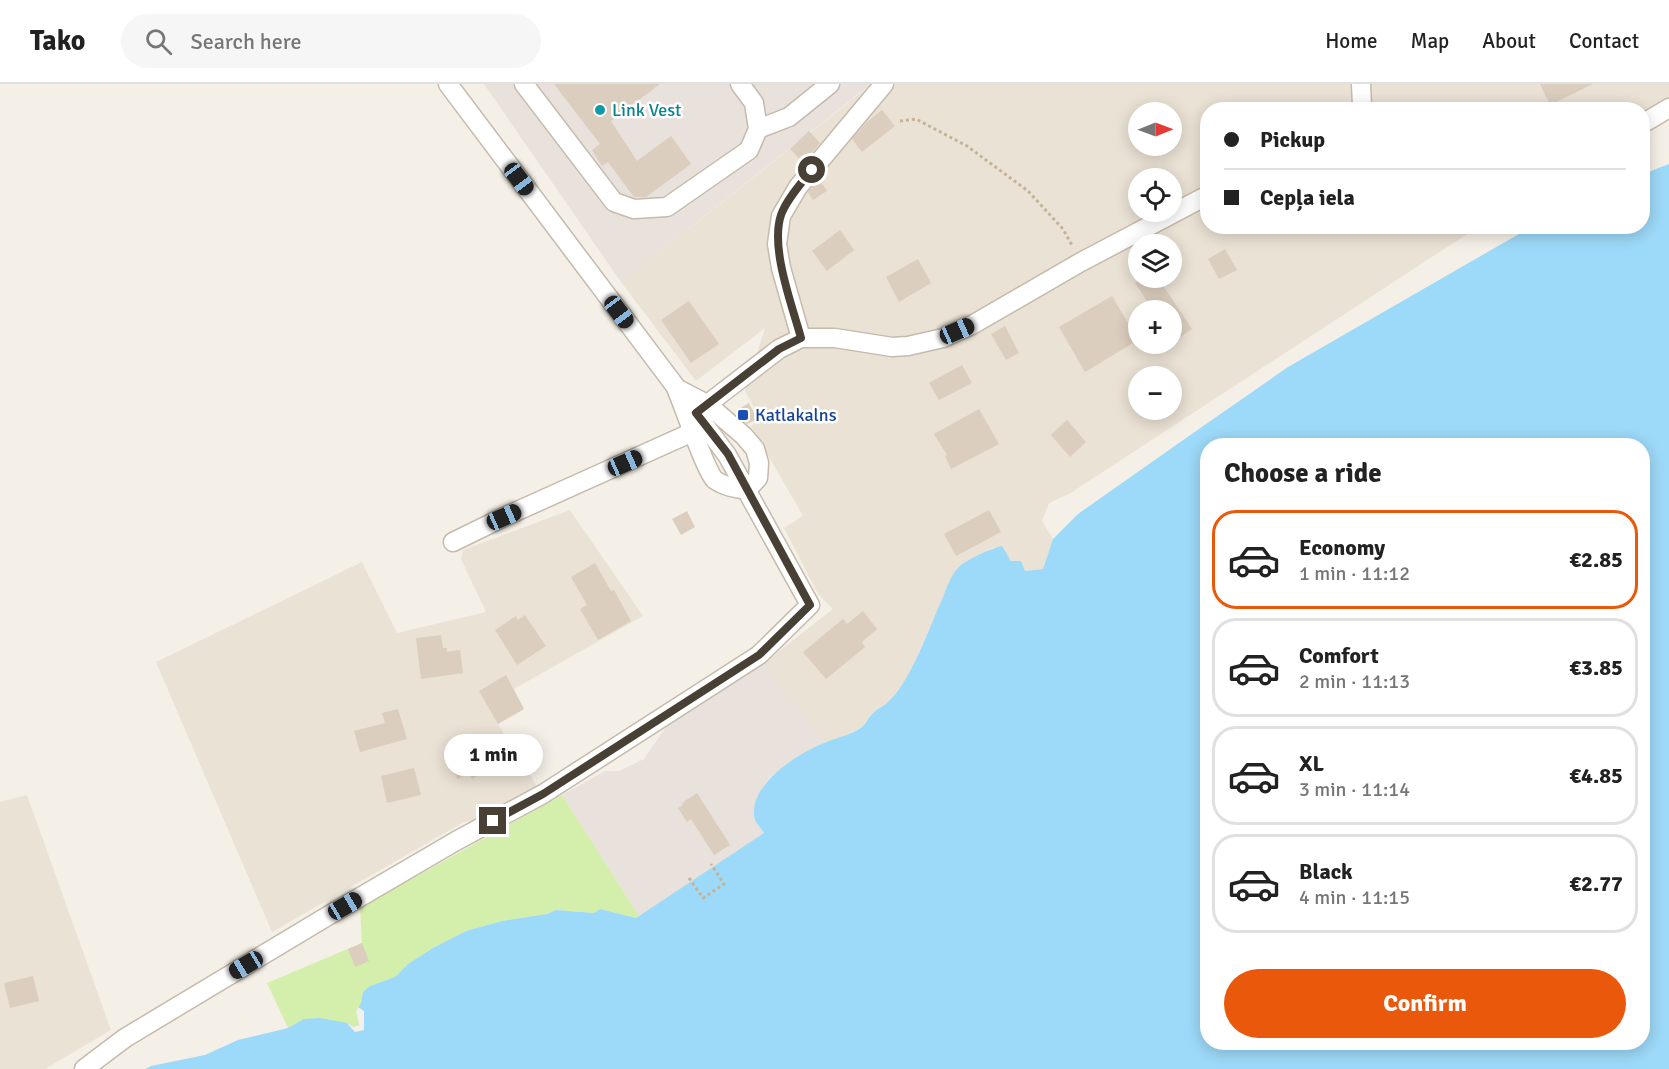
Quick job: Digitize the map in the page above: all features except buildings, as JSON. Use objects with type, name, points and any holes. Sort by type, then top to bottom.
[{"type":"street","points":[[84,1069],[135,1032],[326,917],[543,794],[759,655],[810,605],[728,454],[448,84]]},
{"type":"street","points":[[524,84],[614,202],[634,209],[667,207],[749,150],[758,129],[754,103],[740,84]]},
{"type":"street","points":[[758,129],[789,117],[830,84]]},
{"type":"street","points":[[801,338],[781,268],[777,244],[781,216],[798,187],[884,84]]},
{"type":"street","points":[[1361,84],[1362,102]]},
{"type":"street","points":[[1650,119],[1669,108]]},
{"type":"street","points":[[453,542],[686,435],[700,417],[779,349],[801,338],[835,338],[892,347],[943,338],[972,325],[1081,262],[1200,199]]},
{"type":"street","points":[[700,417],[732,424],[755,449],[759,463],[758,478],[747,490]]},
{"type":"path","points":[[900,121],[916,119],[967,146],[1028,190],[1063,229],[1081,262]]},
{"type":"path","points":[[689,878],[703,898],[724,884],[711,864]]},
{"type":"shaded area","points":[[484,84],[871,84],[621,282]]},
{"type":"shaded area","points":[[872,84],[1669,84],[1669,101],[1650,114],[1650,102],[1200,102],[1200,234],[1467,234],[1069,494],[1049,503],[1042,521],[1053,539],[1043,569],[1025,571],[994,547],[960,566],[949,583],[909,675],[890,701],[872,713],[862,727],[841,738],[826,742],[764,663],[833,609],[818,594],[784,528],[803,516],[751,426],[761,420],[745,391],[765,328],[696,381],[621,282]]},
{"type":"shaded area","points":[[570,510],[643,616],[514,689],[524,709],[498,724],[537,786],[475,821],[464,822],[272,932],[156,662],[362,562],[397,633],[486,612],[461,559],[463,550]]},
{"type":"shaded area","points":[[764,663],[826,742],[799,756],[768,779],[760,792],[754,815],[758,826],[765,833],[639,916],[562,795],[605,771],[619,771],[644,759],[673,717]]},
{"type":"shaded area","points":[[27,795],[111,1030],[45,1069],[0,1069],[0,802]]},
{"type":"green space","points":[[562,795],[639,916],[636,918],[600,909],[594,913],[556,910],[547,914],[502,921],[466,931],[408,964],[395,977],[370,986],[363,992],[359,1025],[354,1027],[345,1023],[311,1019],[288,1028],[267,983],[362,943],[360,908]]},
{"type":"water","points":[[1669,164],[1669,1069],[145,1069],[205,1055],[238,1040],[288,1028],[304,1019],[320,1018],[347,1023],[355,1027],[359,1024],[356,1012],[363,992],[370,986],[395,977],[408,964],[466,931],[502,921],[547,914],[556,910],[594,913],[600,909],[636,918],[764,833],[754,817],[755,802],[769,780],[779,770],[802,754],[858,730],[873,713],[888,702],[905,681],[950,580],[961,565],[1002,546],[1011,561],[1021,561],[1025,571],[1043,569],[1053,539],[1078,514],[1288,367],[1519,234],[1650,234],[1650,171]]},
{"type":"pier","points":[[358,1007],[364,1011],[364,1030],[355,1032],[347,1023],[354,1027],[359,1025],[356,1012]]},
{"type":"place","name":"Link Vest","points":[[600,110]]},
{"type":"place","name":"Katlakalns","points":[[743,415]]},
{"type":"route","points":[[493,821],[543,794],[759,655],[810,605],[728,454],[696,413],[779,349],[801,338],[781,268],[777,244],[781,216],[798,187],[812,170]]}]
